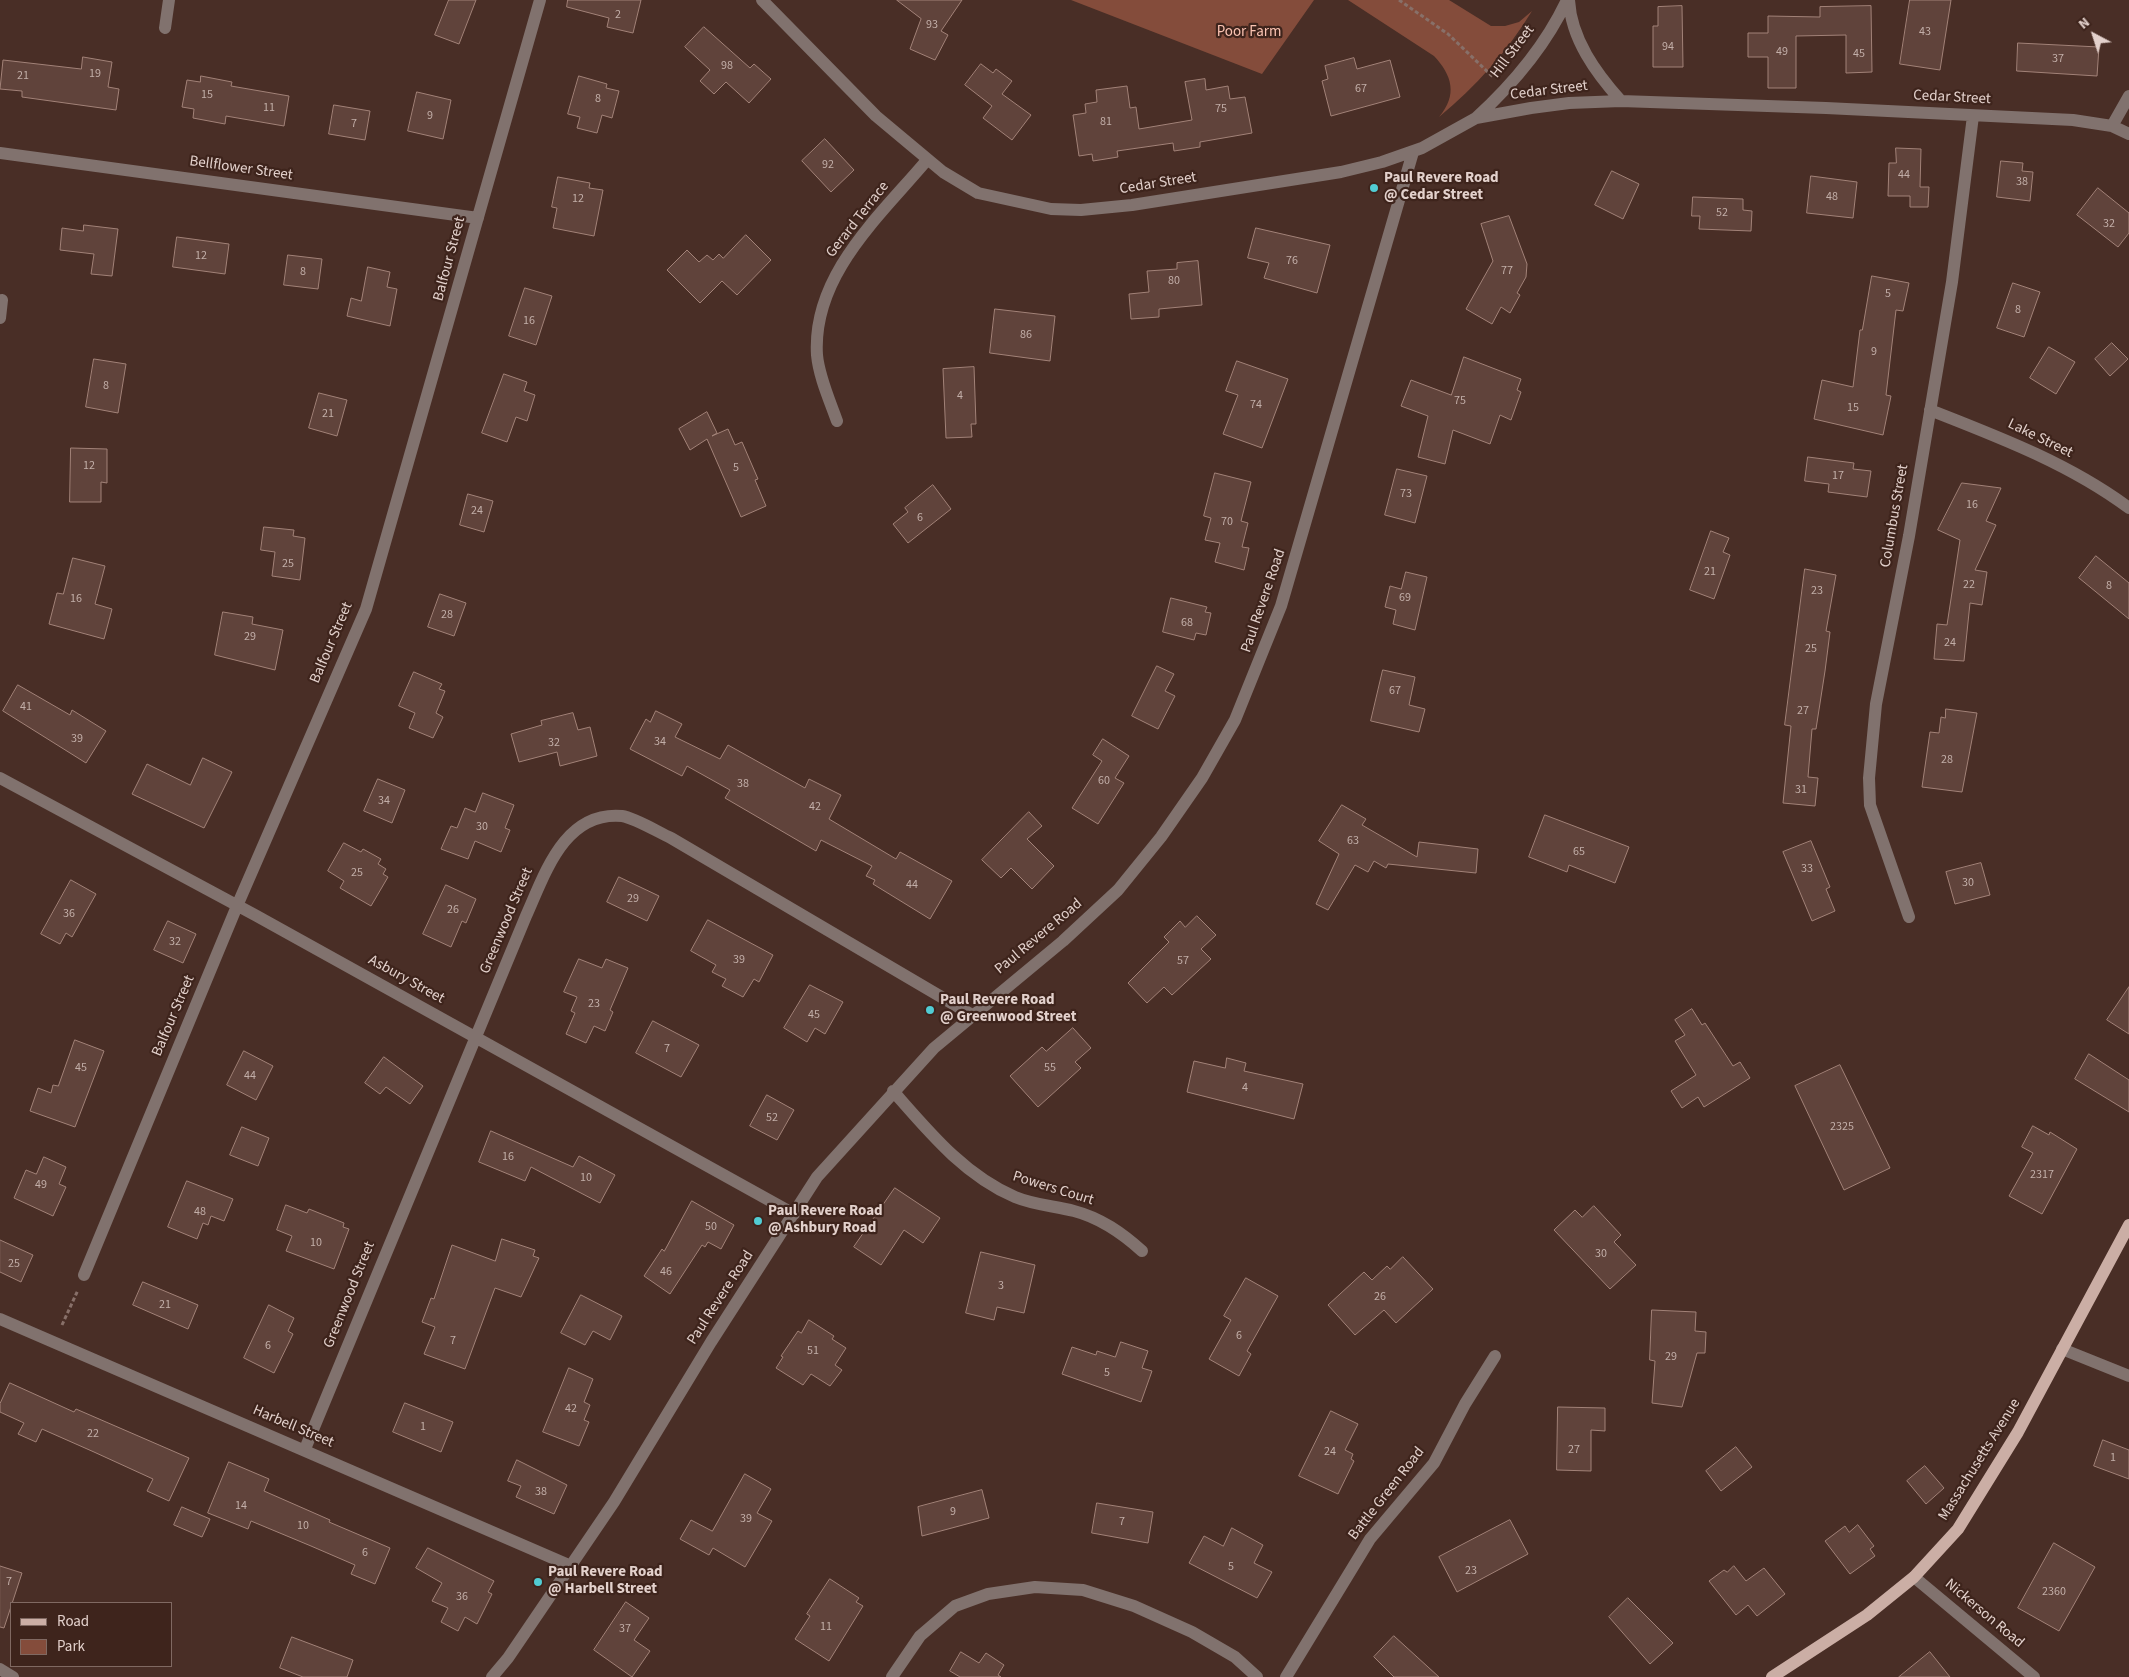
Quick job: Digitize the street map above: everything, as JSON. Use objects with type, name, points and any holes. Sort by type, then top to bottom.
[{"type":"main road","name":"Massachusetts Avenue","points":[[1772,1677],[1867,1615],[1914,1577],[1958,1530],[1989,1481],[2129,1225]]},
{"type":"street","points":[[165,28],[169,0]]},
{"type":"street","name":"Balfour Street","points":[[84,1275],[237,906],[366,609],[540,0]]},
{"type":"street","name":"Cedar Street","points":[[762,0],[869,109],[927,160],[967,188],[985,195],[1051,209],[1081,210],[1132,205],[1312,178],[1356,169],[1413,152],[1439,141],[1476,118],[1544,106],[1621,101],[1826,108],[2073,120],[2112,126],[2129,134]]},
{"type":"street","name":"Cedar Street","points":[[1568,0],[1571,17],[1582,46],[1601,78],[1621,101]]},
{"type":"street","name":"Hill Street","points":[[1476,118],[1505,90],[1524,66],[1550,30],[1568,0]]},
{"type":"street","points":[[2112,126],[2129,96]]},
{"type":"street","name":"Columbus Street","points":[[1909,917],[1870,806],[1869,778],[1876,704],[1952,282],[1973,116]]},
{"type":"street","name":"Paul Revere Road","points":[[492,1677],[508,1658],[614,1502],[711,1342],[818,1177],[934,1048],[1063,941],[1118,890],[1161,836],[1202,778],[1235,720],[1266,647],[1289,580],[1413,152]]},
{"type":"street","name":"Bellflower Street","points":[[0,153],[478,218]]},
{"type":"street","name":"Gerard Terrace","points":[[837,421],[817,358],[817,332],[825,298],[844,258],[927,160]]},
{"type":"street","points":[[0,318],[2,300]]},
{"type":"street","name":"Lake Street","points":[[1930,410],[2032,452],[2114,497],[2129,508]]},
{"type":"street","name":"Asbury Street","points":[[0,778],[237,906],[794,1214]]},
{"type":"street","name":"Greenwood Street","points":[[305,1450],[526,916],[550,863],[564,840],[579,826],[592,820],[623,816],[679,842],[972,1015]]},
{"type":"street","name":"Powers Court","points":[[893,1092],[933,1137],[979,1178],[1016,1198],[1076,1212],[1101,1221],[1120,1231],[1142,1251]]},
{"type":"street","name":"Harbell Street","points":[[0,1319],[572,1566]]},
{"type":"street","points":[[2062,1348],[2129,1376]]},
{"type":"street","name":"Battle Green Road","points":[[1286,1677],[1370,1539],[1434,1463],[1465,1404],[1495,1356]]},
{"type":"street","name":"Nickerson Road","points":[[1914,1577],[2034,1677]]},
{"type":"street","points":[[892,1677],[920,1636],[955,1606],[988,1594],[1035,1587],[1083,1590],[1134,1606],[1192,1632],[1235,1657],[1257,1677]]},
{"type":"street","points":[[0,1669],[13,1677]]},
{"type":"path","points":[[1399,0],[1448,34],[1493,77]]},
{"type":"path","points":[[55,1342],[84,1275]]},
{"type":"green space","name":"Poor Farm","points":[[1071,0],[1314,0],[1262,74]]},
{"type":"green space","points":[[1348,0],[1449,0],[1491,26],[1505,26],[1519,22],[1532,11],[1490,68],[1439,117],[1449,101],[1451,93],[1449,78],[1440,63],[1434,56]]},
{"type":"building","points":[[449,0],[476,0],[459,44],[435,35]]},
{"type":"building","points":[[568,0],[641,0],[633,33],[607,27],[609,18],[567,7]]},
{"type":"building","points":[[897,0],[962,0],[941,31],[948,35],[935,60],[910,49],[921,19]]},
{"type":"building","points":[[1910,0],[1951,0],[1940,70],[1900,64]]},
{"type":"building","points":[[1682,6],[1683,67],[1653,67],[1653,26],[1658,26],[1658,7]]},
{"type":"building","points":[[1871,6],[1872,72],[1846,73],[1846,35],[1796,36],[1796,88],[1768,88],[1768,57],[1748,57],[1748,33],[1768,33],[1768,16],[1820,17],[1820,7]]},
{"type":"building","points":[[704,27],[750,68],[754,64],[771,79],[749,103],[726,82],[714,94],[700,81],[710,70],[685,47]]},
{"type":"building","points":[[2018,43],[2099,47],[2097,76],[2017,71]]},
{"type":"building","points":[[83,57],[112,62],[108,87],[119,89],[116,110],[22,97],[22,91],[0,89],[3,60],[81,69]]},
{"type":"building","points":[[1354,58],[1357,69],[1390,60],[1400,97],[1331,116],[1322,81],[1328,79],[1325,66]]},
{"type":"building","points":[[981,64],[993,73],[996,69],[1012,81],[1002,94],[1031,115],[1012,140],[983,118],[992,106],[965,85]]},
{"type":"building","points":[[201,76],[232,82],[231,86],[289,96],[284,126],[226,116],[225,124],[193,118],[194,109],[182,107],[187,80],[200,82]]},
{"type":"building","points":[[579,76],[607,84],[606,88],[619,91],[612,118],[602,115],[597,133],[577,128],[580,117],[568,114]]},
{"type":"building","points":[[1205,79],[1206,90],[1228,86],[1230,99],[1245,97],[1252,133],[1200,142],[1200,147],[1174,151],[1173,143],[1117,151],[1118,157],[1093,161],[1092,154],[1079,156],[1073,115],[1086,113],[1085,104],[1097,102],[1096,90],[1127,86],[1130,108],[1136,107],[1139,129],[1192,120],[1185,82]]},
{"type":"building","points":[[417,92],[451,100],[443,139],[408,131]]},
{"type":"building","points":[[334,105],[370,111],[365,140],[329,134]]},
{"type":"building","points":[[825,139],[854,170],[831,192],[802,161]]},
{"type":"building","points":[[1896,148],[1921,149],[1920,187],[1929,187],[1928,207],[1910,207],[1910,196],[1888,196],[1889,163],[1896,163]]},
{"type":"building","points":[[2001,161],[2023,163],[2022,171],[2033,172],[2030,201],[1997,197]]},
{"type":"building","points":[[1612,171],[1639,184],[1623,219],[1595,205]]},
{"type":"building","points":[[1811,176],[1857,182],[1853,218],[1807,213]]},
{"type":"building","points":[[558,177],[590,183],[589,188],[603,190],[594,236],[553,228],[557,208],[552,207]]},
{"type":"building","points":[[2098,188],[2129,213],[2129,233],[2118,247],[2077,215]]},
{"type":"building","points":[[1693,197],[1743,199],[1743,210],[1752,211],[1751,231],[1699,229],[1700,216],[1692,216]]},
{"type":"building","points":[[1509,216],[1527,264],[1526,277],[1517,293],[1520,295],[1510,313],[1501,307],[1492,324],[1466,309],[1493,261],[1481,224]]},
{"type":"building","points":[[84,225],[118,229],[112,276],[91,274],[94,254],[60,250],[62,228],[83,231]]},
{"type":"building","points":[[1256,228],[1330,245],[1317,293],[1264,278],[1269,263],[1248,258]]},
{"type":"building","points":[[746,235],[771,260],[737,295],[722,281],[700,303],[667,270],[687,250],[699,262],[707,255],[713,260],[719,254],[723,258]]},
{"type":"building","points":[[177,237],[229,244],[225,274],[173,267]]},
{"type":"building","points":[[288,255],[322,259],[318,289],[284,285]]},
{"type":"building","points":[[1198,261],[1202,305],[1159,309],[1159,317],[1131,319],[1129,294],[1149,292],[1147,271],[1177,269],[1177,263]]},
{"type":"building","points":[[368,267],[390,272],[387,287],[397,289],[390,326],[347,316],[351,298],[361,301]]},
{"type":"building","points":[[1872,276],[1909,283],[1903,311],[1896,310],[1886,395],[1891,396],[1883,435],[1814,419],[1822,380],[1853,387],[1860,330],[1862,330]]},
{"type":"building","points":[[2013,283],[2040,292],[2024,337],[1997,328]]},
{"type":"building","points":[[525,288],[552,296],[536,345],[509,336]]},
{"type":"building","points":[[995,309],[1055,316],[1050,361],[990,353]]},
{"type":"building","points":[[2112,343],[2128,359],[2110,376],[2095,359]]},
{"type":"building","points":[[2049,347],[2075,362],[2056,394],[2030,378]]},
{"type":"building","points":[[1464,357],[1521,379],[1517,390],[1521,392],[1511,420],[1500,415],[1490,444],[1453,430],[1445,464],[1418,457],[1428,416],[1401,406],[1411,380],[1451,395]]},
{"type":"building","points":[[94,359],[126,364],[118,413],[86,407]]},
{"type":"building","points":[[1237,361],[1288,379],[1262,448],[1223,434],[1238,395],[1226,391]]},
{"type":"building","points":[[974,367],[976,424],[971,424],[972,437],[946,438],[943,369]]},
{"type":"building","points":[[504,374],[527,382],[524,391],[535,395],[527,421],[516,417],[507,442],[482,433]]},
{"type":"building","points":[[319,393],[347,400],[337,436],[309,428]]},
{"type":"building","points":[[707,412],[717,433],[712,436],[728,429],[735,445],[742,442],[758,479],[755,480],[766,506],[741,517],[707,439],[690,450],[679,429]]},
{"type":"building","points":[[71,448],[107,449],[107,483],[101,482],[101,502],[70,502]]},
{"type":"building","points":[[1808,457],[1854,463],[1853,469],[1871,471],[1867,497],[1828,492],[1829,484],[1805,481]]},
{"type":"building","points":[[1397,469],[1427,476],[1415,523],[1385,515]]},
{"type":"building","points":[[1215,473],[1251,482],[1241,521],[1248,523],[1242,547],[1249,548],[1244,570],[1215,562],[1220,543],[1205,540],[1211,518],[1204,516]]},
{"type":"building","points":[[1962,483],[2001,488],[1986,521],[1996,525],[1975,570],[1987,572],[1982,605],[1970,603],[1964,661],[1934,659],[1937,624],[1947,625],[1960,540],[1938,530]]},
{"type":"building","points":[[933,485],[951,509],[908,543],[893,524],[908,512],[905,508]]},
{"type":"building","points":[[468,494],[493,501],[484,532],[460,525]]},
{"type":"building","points":[[264,527],[294,530],[293,536],[305,538],[300,580],[272,576],[275,552],[261,550]]},
{"type":"building","points":[[1711,531],[1729,538],[1723,552],[1730,555],[1714,599],[1690,590]]},
{"type":"building","points":[[2096,556],[2129,583],[2129,619],[2079,578]]},
{"type":"building","points":[[73,558],[105,566],[95,604],[112,609],[104,639],[49,624],[57,593],[63,594]]},
{"type":"building","points":[[1805,569],[1836,575],[1826,631],[1830,632],[1816,729],[1812,729],[1808,777],[1818,778],[1815,806],[1783,803],[1791,726],[1785,725]]},
{"type":"building","points":[[1406,572],[1427,577],[1415,630],[1393,624],[1396,610],[1385,607],[1390,586],[1401,589]]},
{"type":"building","points":[[440,594],[466,603],[454,636],[428,627]]},
{"type":"building","points":[[1171,598],[1207,607],[1205,612],[1211,613],[1206,635],[1196,633],[1194,640],[1163,632]]},
{"type":"building","points":[[223,612],[253,617],[252,624],[283,630],[275,670],[215,655]]},
{"type":"building","points":[[1157,666],[1174,674],[1165,691],[1175,696],[1158,729],[1132,716]]},
{"type":"building","points":[[1383,670],[1415,677],[1409,705],[1425,709],[1419,732],[1371,721]]},
{"type":"building","points":[[414,672],[442,684],[439,689],[445,691],[436,713],[443,717],[433,738],[409,728],[415,713],[399,706]]},
{"type":"building","points":[[18,685],[70,715],[72,710],[106,731],[86,763],[3,711]]},
{"type":"building","points":[[1946,709],[1977,713],[1962,792],[1922,787],[1930,732],[1939,733],[1941,717],[1945,718]]},
{"type":"building","points":[[656,711],[682,724],[675,737],[720,759],[728,745],[805,788],[809,779],[841,795],[829,819],[896,859],[900,852],[952,881],[930,919],[873,884],[875,880],[866,876],[872,866],[821,840],[816,851],[725,798],[730,790],[687,766],[682,776],[630,749],[646,719],[650,722]]},
{"type":"building","points":[[573,713],[578,730],[590,727],[597,756],[560,766],[557,752],[519,762],[511,734],[542,725],[541,721]]},
{"type":"building","points":[[1103,739],[1129,756],[1115,778],[1124,783],[1098,824],[1072,808],[1102,761],[1093,755]]},
{"type":"building","points":[[203,758],[232,772],[204,828],[132,794],[147,764],[190,785]]},
{"type":"building","points":[[378,779],[405,790],[392,823],[364,811]]},
{"type":"building","points":[[483,793],[514,805],[505,828],[510,830],[501,852],[475,841],[468,859],[441,849],[451,826],[457,828],[465,808],[475,812]]},
{"type":"building","points":[[1342,805],[1366,819],[1362,825],[1417,857],[1419,842],[1478,849],[1476,873],[1388,864],[1386,868],[1374,861],[1368,872],[1355,865],[1328,910],[1316,904],[1339,854],[1319,841]]},
{"type":"building","points":[[1029,812],[1042,826],[1027,839],[1054,866],[1032,889],[1011,868],[1001,878],[982,860]]},
{"type":"building","points":[[1545,815],[1629,847],[1615,883],[1569,865],[1567,872],[1529,857]]},
{"type":"building","points":[[1811,841],[1830,887],[1826,889],[1835,911],[1812,921],[1783,852]]},
{"type":"building","points":[[344,843],[361,852],[363,849],[381,859],[378,864],[386,869],[383,874],[388,877],[371,906],[340,888],[344,881],[328,871]]},
{"type":"building","points":[[1981,863],[1990,895],[1955,904],[1946,872]]},
{"type":"building","points":[[619,877],[659,896],[647,921],[607,902]]},
{"type":"building","points":[[71,880],[96,894],[72,937],[66,933],[60,944],[41,934]]},
{"type":"building","points":[[446,885],[476,899],[466,923],[462,921],[451,947],[423,934]]},
{"type":"building","points":[[1197,916],[1216,935],[1201,949],[1211,959],[1172,995],[1164,987],[1147,1003],[1128,983],[1169,942],[1164,937],[1180,921],[1185,927]]},
{"type":"building","points":[[708,920],[773,955],[759,982],[754,979],[743,997],[722,986],[726,979],[712,972],[716,965],[691,951]]},
{"type":"building","points":[[168,921],[196,934],[183,963],[154,950]]},
{"type":"building","points":[[579,959],[602,968],[606,959],[628,968],[610,1010],[613,1012],[605,1031],[594,1026],[586,1043],[566,1034],[575,1013],[571,1011],[577,997],[564,992]]},
{"type":"building","points":[[810,985],[843,1002],[825,1034],[815,1028],[807,1042],[784,1028]]},
{"type":"building","points":[[2129,987],[2129,1034],[2107,1020]]},
{"type":"building","points":[[1692,1009],[1702,1025],[1705,1023],[1733,1066],[1740,1062],[1750,1078],[1704,1107],[1698,1097],[1682,1108],[1671,1091],[1696,1075],[1675,1041],[1685,1035],[1675,1020]]},
{"type":"building","points":[[653,1021],[699,1045],[681,1077],[636,1053]]},
{"type":"building","points":[[1073,1028],[1091,1048],[1075,1062],[1081,1068],[1038,1107],[1010,1076],[1042,1047],[1046,1051]]},
{"type":"building","points":[[75,1040],[104,1051],[75,1127],[30,1111],[38,1088],[51,1093],[53,1085],[58,1086]]},
{"type":"building","points":[[244,1051],[273,1066],[256,1100],[227,1085]]},
{"type":"building","points":[[2089,1054],[2129,1080],[2129,1112],[2075,1079]]},
{"type":"building","points":[[384,1057],[423,1086],[410,1104],[386,1087],[380,1094],[365,1083]]},
{"type":"building","points":[[1227,1058],[1246,1063],[1244,1071],[1303,1084],[1294,1119],[1187,1092],[1194,1061],[1225,1068]]},
{"type":"building","points":[[1840,1065],[1890,1168],[1844,1190],[1795,1086]]},
{"type":"building","points":[[767,1095],[794,1110],[777,1140],[750,1126]]},
{"type":"building","points":[[2033,1126],[2049,1135],[2050,1132],[2077,1149],[2042,1214],[2009,1196],[2033,1153],[2022,1147]]},
{"type":"building","points":[[242,1127],[269,1138],[258,1166],[230,1155]]},
{"type":"building","points":[[491,1131],[573,1167],[579,1156],[615,1175],[600,1203],[531,1167],[525,1181],[479,1162]]},
{"type":"building","points":[[44,1157],[66,1167],[59,1184],[66,1187],[53,1216],[14,1198],[26,1170],[36,1174]]},
{"type":"building","points":[[187,1181],[233,1199],[224,1221],[211,1216],[208,1225],[203,1223],[197,1239],[168,1227]]},
{"type":"building","points":[[895,1188],[940,1218],[923,1243],[904,1230],[881,1265],[854,1247]]},
{"type":"building","points":[[692,1201],[734,1225],[721,1249],[708,1242],[705,1247],[702,1245],[670,1294],[644,1276],[662,1249],[664,1251]]},
{"type":"building","points":[[286,1205],[307,1213],[309,1209],[344,1223],[343,1227],[349,1229],[334,1269],[286,1251],[292,1236],[277,1230]]},
{"type":"building","points":[[1594,1206],[1621,1235],[1614,1242],[1636,1265],[1610,1289],[1554,1230],[1575,1210],[1582,1217]]},
{"type":"building","points":[[502,1239],[535,1250],[533,1256],[539,1258],[521,1297],[495,1288],[465,1369],[424,1354],[435,1327],[422,1322],[431,1298],[434,1299],[452,1245],[495,1261]]},
{"type":"building","points":[[0,1240],[33,1255],[21,1282],[0,1272]]},
{"type":"building","points":[[981,1252],[1035,1265],[1024,1313],[997,1307],[994,1320],[966,1313]]},
{"type":"building","points":[[1403,1257],[1433,1289],[1396,1323],[1384,1310],[1355,1335],[1328,1305],[1364,1272],[1372,1280],[1387,1266],[1390,1269]]},
{"type":"building","points":[[1246,1278],[1278,1296],[1247,1351],[1251,1354],[1239,1376],[1209,1359],[1231,1320],[1224,1316]]},
{"type":"building","points":[[143,1282],[198,1305],[188,1329],[133,1305]]},
{"type":"building","points":[[581,1295],[622,1316],[610,1340],[593,1331],[585,1345],[561,1333]]},
{"type":"building","points":[[269,1305],[294,1318],[288,1331],[293,1334],[274,1373],[244,1358]]},
{"type":"building","points":[[1652,1310],[1696,1312],[1695,1331],[1706,1332],[1705,1353],[1697,1353],[1682,1407],[1652,1403],[1655,1361],[1650,1360]]},
{"type":"building","points":[[809,1320],[834,1336],[832,1339],[846,1348],[835,1365],[842,1370],[830,1386],[811,1374],[803,1385],[776,1368],[783,1357],[781,1356],[798,1331],[801,1333]]},
{"type":"building","points":[[1121,1342],[1148,1351],[1142,1368],[1152,1371],[1141,1402],[1062,1374],[1072,1347],[1096,1355],[1097,1351],[1115,1357]]},
{"type":"building","points":[[569,1368],[593,1379],[584,1402],[590,1405],[584,1420],[589,1422],[579,1446],[543,1432]]},
{"type":"building","points":[[10,1383],[74,1412],[76,1409],[189,1458],[169,1501],[147,1491],[153,1479],[94,1452],[42,1429],[36,1442],[18,1434],[24,1423],[0,1412],[0,1404]]},
{"type":"building","points":[[405,1403],[453,1422],[441,1452],[393,1432]]},
{"type":"building","points":[[1558,1407],[1605,1408],[1605,1431],[1591,1430],[1591,1471],[1557,1470]]},
{"type":"building","points":[[1331,1411],[1358,1424],[1345,1450],[1353,1454],[1351,1459],[1354,1461],[1338,1494],[1299,1476]]},
{"type":"building","points":[[2103,1440],[2129,1450],[2129,1479],[2094,1466]]},
{"type":"building","points":[[1736,1447],[1752,1467],[1721,1491],[1706,1471]]},
{"type":"building","points":[[517,1460],[567,1485],[554,1514],[516,1497],[521,1486],[508,1481]]},
{"type":"building","points":[[229,1462],[269,1479],[264,1491],[390,1548],[375,1584],[351,1574],[355,1565],[311,1546],[251,1521],[248,1529],[208,1513]]},
{"type":"building","points":[[1925,1466],[1944,1488],[1926,1504],[1907,1481]]},
{"type":"building","points":[[745,1474],[771,1489],[757,1513],[772,1521],[745,1567],[713,1548],[709,1555],[680,1539],[691,1520],[712,1531]]},
{"type":"building","points":[[982,1490],[989,1518],[922,1536],[918,1507]]},
{"type":"building","points":[[1097,1503],[1153,1512],[1148,1543],[1092,1533]]},
{"type":"building","points":[[182,1507],[210,1519],[202,1537],[174,1525]]},
{"type":"building","points":[[1510,1520],[1528,1554],[1457,1592],[1439,1557]]},
{"type":"building","points":[[1858,1525],[1874,1546],[1870,1549],[1875,1556],[1850,1574],[1825,1541],[1845,1526],[1849,1532]]},
{"type":"building","points":[[1232,1528],[1263,1545],[1254,1563],[1272,1572],[1257,1598],[1189,1563],[1204,1536],[1223,1546]]},
{"type":"building","points":[[2054,1543],[2095,1567],[2059,1631],[2018,1608]]},
{"type":"building","points":[[428,1548],[494,1581],[488,1592],[492,1594],[477,1624],[465,1617],[458,1631],[441,1622],[448,1608],[432,1601],[442,1583],[416,1568]]},
{"type":"building","points":[[0,1566],[22,1573],[13,1602],[10,1602],[10,1610],[4,1628],[0,1627]]},
{"type":"building","points":[[1734,1566],[1746,1581],[1764,1568],[1785,1594],[1757,1616],[1748,1605],[1736,1615],[1709,1581],[1724,1570],[1727,1572]]},
{"type":"building","points":[[830,1579],[859,1598],[856,1602],[863,1606],[829,1661],[795,1639],[810,1616],[807,1614]]},
{"type":"building","points":[[1628,1598],[1673,1643],[1650,1664],[1609,1617]]},
{"type":"building","points":[[626,1602],[649,1618],[634,1640],[650,1651],[632,1677],[594,1650]]},
{"type":"building","points":[[1394,1636],[1439,1677],[1394,1677],[1374,1657]]},
{"type":"building","points":[[292,1637],[353,1660],[347,1677],[303,1677],[280,1668]]},
{"type":"building","points":[[961,1652],[979,1663],[986,1653],[1004,1665],[998,1675],[1001,1677],[960,1677],[950,1671]]},
{"type":"building","points":[[1930,1652],[1950,1677],[1899,1677]]},
{"type":"place","name":"Paul Revere Road @ Cedar Street","points":[[1374,188]]},
{"type":"place","name":"Paul Revere Road @ Greenwood Street","points":[[930,1010]]},
{"type":"place","name":"Paul Revere Road @ Ashbury Road","points":[[758,1221]]},
{"type":"place","name":"Paul Revere Road @ Harbell Street","points":[[538,1582]]}]
